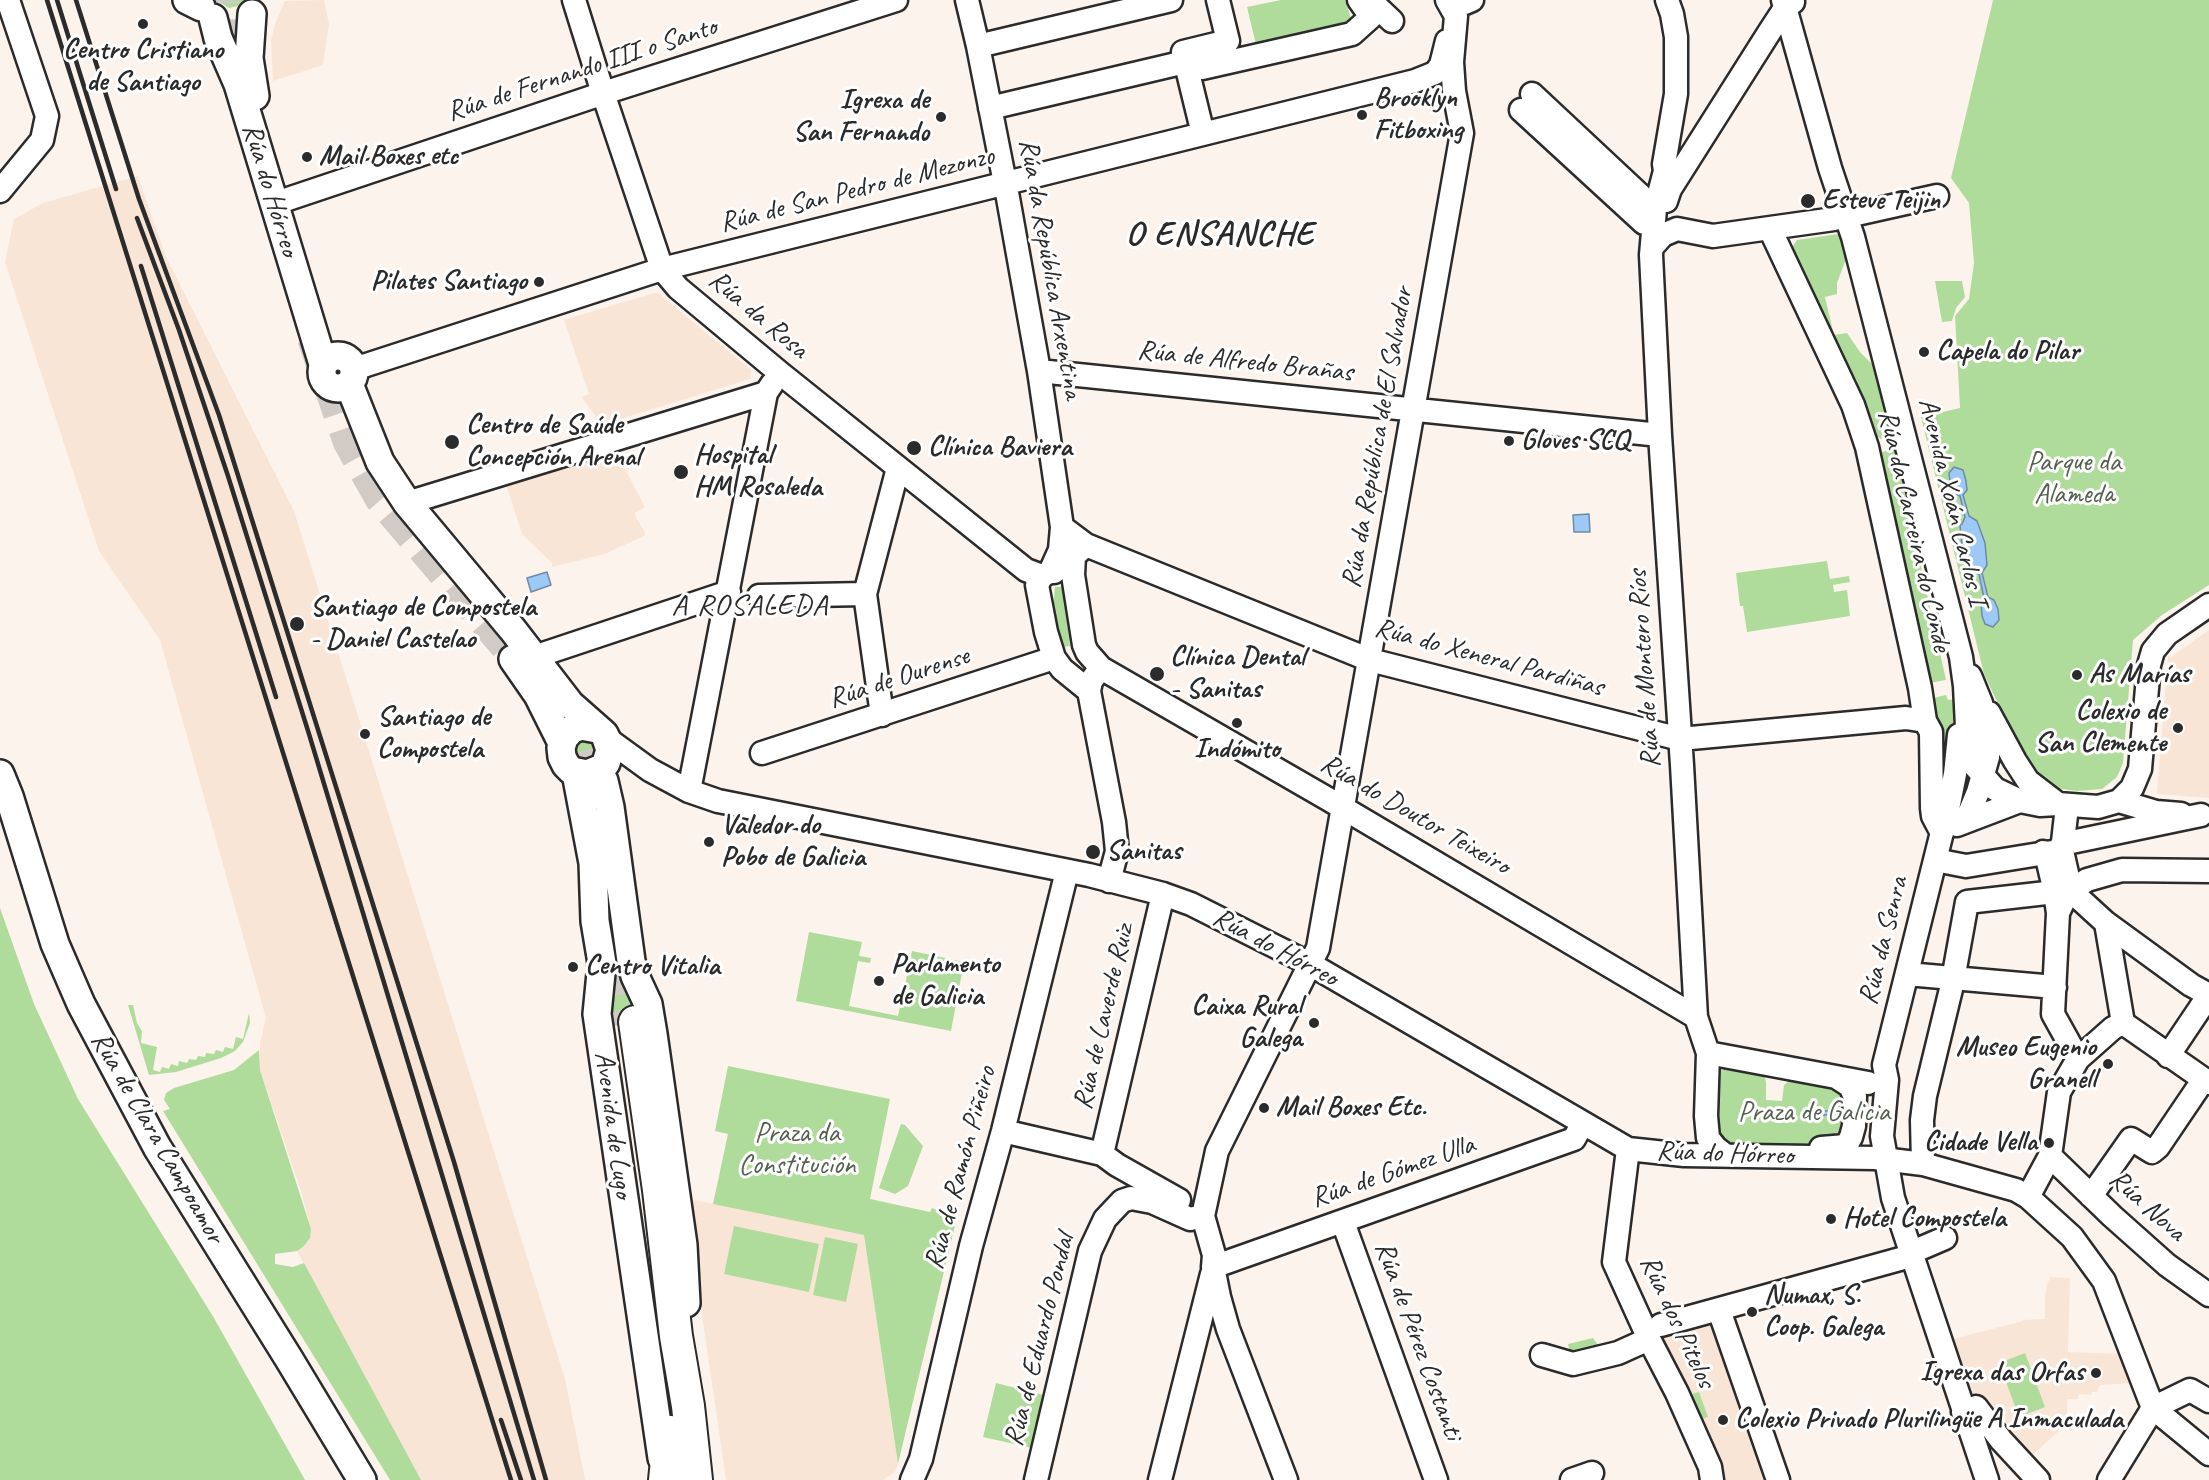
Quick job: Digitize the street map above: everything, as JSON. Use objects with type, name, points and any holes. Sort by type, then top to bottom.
[{"type":"highway","name":"Avenida de Lugo","points":[[625,1024],[688,1406],[681,1479],[670,1432],[625,1024]]},
{"type":"main road","points":[[200,6],[233,22],[257,7]]},
{"type":"main road","name":"Rúa do Hórreo","points":[[200,6],[233,70],[340,372],[380,462],[407,503],[570,704],[602,733]]},
{"type":"main road","name":"Rúa do Hórreo","points":[[257,7],[249,43],[250,73],[340,372],[357,453],[384,500],[516,663],[538,695],[562,743]]},
{"type":"main road","points":[[586,726],[602,733],[610,750],[606,763],[592,771],[569,768],[563,761],[561,752],[562,743],[567,734],[576,727],[586,726]]},
{"type":"main road","name":"Avenida de Lugo","points":[[592,771],[604,781],[610,807],[632,961],[650,1014],[683,1245],[687,1324],[676,1336]]},
{"type":"main road","name":"Avenida de Lugo","points":[[592,771],[595,921],[602,963],[597,1014],[681,1479]]},
{"type":"main road","name":"Rúa de Clara Campoamor","points":[[0,774],[55,944],[81,1004],[157,1147],[362,1480]]},
{"type":"street","points":[[0,191],[42,140],[47,116],[8,0]]},
{"type":"street","name":"Rúa da Rosa","points":[[574,0],[662,269],[678,288],[780,373],[1026,570],[1046,574]]},
{"type":"street","name":"Rúa de Fernando III o Santo","points":[[288,199],[603,93],[896,0]]},
{"type":"street","name":"Rúa da República Arxentina","points":[[967,0],[1005,183],[1039,371],[1062,527],[1060,550],[1046,574]]},
{"type":"street","points":[[978,46],[1170,0]]},
{"type":"street","points":[[1203,134],[1183,52],[1228,41],[1218,0]]},
{"type":"street","points":[[1449,3],[1465,3],[1472,0]]},
{"type":"street","points":[[1667,0],[1676,37],[1676,94],[1665,152],[1671,175],[1666,207],[1668,217],[1677,229]]},
{"type":"street","name":"Rúa de San Pedro de Mezonzo","points":[[340,372],[662,269],[1414,81],[1435,73],[1441,65],[1445,49],[1449,3]]},
{"type":"street","name":"Rúa da República de El Salvador","points":[[1203,1216],[1217,1151],[1318,948],[1462,133],[1454,91],[1452,62],[1456,16],[1449,3]]},
{"type":"street","name":"Rúa de Montero Ríos","points":[[1726,1155],[1708,1138],[1706,1116],[1708,1053],[1696,1017],[1660,435],[1649,216],[1671,175],[1788,3]]},
{"type":"street","name":"Avenida Xoán Carlos I","points":[[1788,3],[1845,217],[1853,237],[1961,657]]},
{"type":"street","points":[[990,108],[1185,62],[1202,68],[1352,34],[1371,10]]},
{"type":"street","points":[[1527,102],[1649,216]]},
{"type":"street","points":[[1652,247],[1663,235],[1677,229],[1713,236],[1770,229],[1845,217],[1937,196]]},
{"type":"street","name":"Rúa da Carreira do Conde","points":[[1770,229],[1853,405],[1867,447],[1918,676],[1925,721]]},
{"type":"street","name":"Rúa de Alfredo Brañas","points":[[1039,371],[1660,435]]},
{"type":"street","points":[[689,791],[766,393],[780,373]]},
{"type":"street","points":[[407,503],[766,393]]},
{"type":"street","points":[[882,715],[865,594],[898,468]]},
{"type":"street","name":"Rúa do Xeneral Pardiñas","points":[[1062,527],[1086,545],[1370,660],[1680,739],[1906,718],[1925,721]]},
{"type":"street","points":[[1086,545],[1074,556],[1073,575],[1084,645],[1101,668],[1091,681],[1089,691],[1114,822],[1117,851],[1109,880]]},
{"type":"street","points":[[1073,575],[1046,574],[1037,585],[1046,632],[1054,658],[1062,669],[1089,691]]},
{"type":"street","points":[[534,657],[729,592]]},
{"type":"street","points":[[759,596],[865,594]]},
{"type":"street","points":[[1951,794],[1964,782],[1995,770],[2004,770],[2024,791],[2062,805],[2098,807],[2119,801],[2132,788],[2140,769],[2149,665],[2153,651],[2167,634],[2209,605]]},
{"type":"street","points":[[1961,657],[1970,758],[1982,775]]},
{"type":"street","points":[[1961,657],[2024,791]]},
{"type":"street","name":"Rúa de Ourense","points":[[762,753],[1054,658]]},
{"type":"street","name":"Rúa do Doutor Teixeiro","points":[[1101,668],[1342,807],[1696,1017]]},
{"type":"street","name":"Rúa da Senra","points":[[1877,1147],[1887,1080],[1884,1065],[1951,794],[1959,746],[1960,695],[1965,686]]},
{"type":"street","points":[[1966,821],[1978,792],[1988,757],[1988,738],[1982,703]]},
{"type":"street","points":[[1925,721],[1931,732],[1933,816],[1942,833],[1966,821],[2005,808],[2024,791]]},
{"type":"street","name":"Rúa do Hórreo","points":[[602,733],[650,770],[689,791],[718,801],[1109,880],[1191,904],[1310,964],[1628,1149],[1684,1155],[1726,1155],[1877,1147],[1923,1164],[2016,1190],[2028,1197],[2072,1237],[2104,1281],[2153,1408]]},
{"type":"street","name":"Rúa do Hórreo","points":[[592,771],[650,770]]},
{"type":"street","points":[[2119,801],[2156,812],[2205,815]]},
{"type":"street","points":[[2062,805],[2056,849],[2063,897],[2053,1014],[2078,1059]]},
{"type":"street","points":[[1935,860],[1966,866],[2056,849],[2205,815]]},
{"type":"street","points":[[1923,1164],[1922,1120],[1925,1096],[1954,977],[1967,902],[2063,897],[2087,880],[2122,870],[2209,871]]},
{"type":"street","name":"Rúa de Ramón Piñeiro","points":[[912,1480],[921,1459],[971,1246],[1003,1131],[1067,871]]},
{"type":"street","name":"Rúa de Laverde Ruiz","points":[[1102,1154],[1163,894]]},
{"type":"street","points":[[2063,897],[2106,922],[2191,985],[2209,995],[2168,1056]]},
{"type":"street","points":[[2091,1196],[2131,1139],[2152,1152],[2158,1148],[2206,1081],[2124,1023],[2106,922]]},
{"type":"street","points":[[1907,974],[2055,987]]},
{"type":"street","points":[[2028,1197],[2050,1156],[2059,1092],[2078,1059],[2113,1028],[2124,1023]]},
{"type":"street","points":[[1708,1053],[1868,1083],[1868,1122],[1987,1480]]},
{"type":"street","name":"Rúa da Senra","points":[[1868,1083],[1884,1065]]},
{"type":"street","points":[[1726,1155],[1735,1146],[1829,1148],[1846,1146],[1854,1126],[1855,1098],[1850,1086],[1836,1077]]},
{"type":"street","name":"Rúa de Gómez Ulla","points":[[1214,1267],[1574,1139],[1583,1123]]},
{"type":"street","points":[[1003,1131],[1102,1154],[1203,1216],[1214,1255],[1212,1313],[1160,1480]]},
{"type":"street","name":"Rúa dos Pitelos","points":[[1628,1149],[1614,1262],[1655,1332],[1677,1393],[1710,1467],[1712,1480]]},
{"type":"street","name":"Rúa Nova","points":[[2050,1156],[2167,1265],[2209,1295]]},
{"type":"street","name":"Rúa de Eduardo Pondal","points":[[1036,1480],[1090,1251],[1105,1219],[1122,1201],[1131,1198],[1152,1202],[1190,1219],[1203,1216]]},
{"type":"street","name":"Rúa de Pérez Costanti","points":[[1343,1222],[1436,1480]]},
{"type":"street","points":[[1542,1354],[1574,1364],[1618,1353],[1655,1332],[1719,1310],[1911,1255],[1945,1238]]},
{"type":"street","points":[[1719,1310],[1778,1480]]},
{"type":"street","points":[[1212,1313],[1286,1480]]},
{"type":"street","points":[[2109,1480],[2153,1408],[2190,1390],[2209,1401]]},
{"type":"street","points":[[1963,1412],[1976,1407],[2001,1440],[2038,1480]]},
{"type":"street","points":[[2153,1408],[2209,1454]]},
{"type":"shaded area","points":[[324,0],[329,24],[323,65],[273,81],[271,40],[285,1]]},
{"type":"shaded area","points":[[138,176],[166,257],[294,511],[565,1379],[585,1480],[419,1480],[364,1385],[297,1251],[303,1247],[311,1229],[301,1191],[260,1070],[260,1043],[266,1018],[160,640],[99,551],[5,262],[14,219],[43,203]]},
{"type":"shaded area","points":[[658,293],[751,370],[750,379],[598,426],[595,415],[581,397],[589,394],[564,320]]},
{"type":"shaded area","points":[[615,450],[645,507],[634,513],[646,535],[605,554],[552,567],[552,563],[522,534],[505,481]]},
{"type":"shaded area","name":"Colexio de San Clemente","points":[[2209,630],[2209,798],[2157,794],[2168,656],[2171,657]]},
{"type":"shaded area","points":[[685,1198],[864,1235],[898,1464],[895,1472],[883,1480],[726,1480]]},
{"type":"shaded area","points":[[2050,1277],[2069,1278],[2070,1280],[2068,1352],[2128,1354],[2131,1365],[2131,1383],[2100,1385],[2097,1392],[2092,1392],[2091,1395],[2079,1394],[2078,1399],[2067,1399],[2067,1416],[2062,1428],[2025,1462],[1974,1397],[1953,1339],[2023,1320],[2045,1319],[2045,1296]]},
{"type":"shaded area","name":"Colexio Privado Plurilingüe A Inmaculada","points":[[1715,1321],[1767,1480],[1722,1480],[1657,1335]]},
{"type":"green space","points":[[216,0],[248,0],[242,5],[229,8]]},
{"type":"green space","points":[[1281,0],[1345,0],[1351,18],[1336,30],[1257,49],[1247,7]]},
{"type":"green space","name":"Parque da Alameda","points":[[1993,0],[2209,0],[2209,585],[2162,615],[2133,640],[2123,763],[2117,777],[2102,789],[2077,791],[2055,788],[2038,775],[2019,748],[1984,674],[1921,417],[1960,408],[1955,316],[1969,299],[1974,263],[1969,203],[1951,178]]},
{"type":"green space","points":[[1838,234],[1842,236],[1848,254],[1837,283],[1837,294],[1825,297],[1834,335],[1847,333],[1860,352],[1874,366],[1892,438],[1881,439],[1869,431],[1856,379],[1843,362],[1790,250],[1797,240]]},
{"type":"green space","points":[[1935,281],[1962,281],[1965,297],[1956,308],[1952,321],[1942,322]]},
{"type":"green space","points":[[1895,449],[1946,680],[1929,683],[1882,452]]},
{"type":"green space","points":[[1827,561],[1830,579],[1849,576],[1850,582],[1833,585],[1834,592],[1847,590],[1850,616],[1747,632],[1743,606],[1740,606],[1736,573]]},
{"type":"green space","points":[[1055,587],[1063,587],[1070,646],[1063,647],[1053,609]]},
{"type":"green space","points":[[1946,695],[1948,700],[1957,699],[1957,713],[1938,808],[1929,699]]},
{"type":"green space","points":[[586,740],[593,743],[596,750],[593,757],[586,760],[579,757],[576,750],[579,743]]},
{"type":"green space","points":[[601,815],[643,1006],[625,1021],[611,1025]]},
{"type":"green space","points":[[0,908],[34,1004],[78,1099],[214,1318],[305,1480],[0,1480]]},
{"type":"green space","points":[[809,932],[862,942],[859,956],[871,958],[870,963],[858,961],[849,1006],[898,1016],[908,971],[897,968],[898,964],[909,966],[912,951],[964,962],[951,1031],[796,1001]]},
{"type":"green space","points":[[128,1005],[133,1005],[137,1023],[142,1031],[141,1043],[157,1047],[153,1070],[160,1072],[162,1067],[169,1069],[171,1064],[178,1066],[179,1061],[187,1063],[189,1059],[196,1060],[198,1056],[205,1057],[206,1053],[214,1054],[216,1050],[223,1052],[225,1047],[233,1049],[236,1037],[243,1039],[249,1013],[250,1023],[243,1042],[235,1051],[221,1058],[176,1072],[149,1075]]},
{"type":"green space","points":[[259,1050],[260,1070],[311,1229],[310,1238],[303,1247],[297,1251],[275,1254],[275,1264],[293,1267],[304,1263],[421,1480],[390,1480],[163,1111],[170,1109],[164,1100],[166,1093],[174,1088],[234,1070]]},
{"type":"green space","name":"Praza da Constitución","points":[[728,1066],[890,1099],[870,1199],[930,1212],[932,1208],[957,1217],[898,1464],[864,1235],[713,1204],[728,1134],[715,1131]]},
{"type":"green space","name":"Praza de Galicia","points":[[1727,1067],[1764,1075],[1766,1100],[1782,1101],[1784,1085],[1791,1079],[1842,1089],[1849,1128],[1833,1145],[1728,1143],[1718,1136],[1714,1075]]},
{"type":"green space","points":[[901,1124],[905,1125],[923,1146],[908,1186],[895,1194],[879,1188]]},
{"type":"green space","points":[[734,1226],[819,1244],[809,1292],[724,1274]]},
{"type":"green space","points":[[825,1237],[858,1244],[846,1302],[813,1295]]},
{"type":"green space","points":[[1593,1338],[1603,1352],[1571,1358],[1568,1344]]},
{"type":"green space","points":[[2025,1353],[2045,1407],[2019,1417],[1999,1363]]},
{"type":"green space","points":[[996,1383],[1044,1395],[1032,1448],[983,1437]]},
{"type":"green space","points":[[1699,1392],[1708,1417],[1702,1419],[1692,1394]]},
{"type":"water","points":[[1954,467],[1963,470],[1967,490],[1963,495],[1969,516],[1977,521],[1985,543],[1987,565],[1982,573],[1988,597],[1994,600],[1998,609],[1999,620],[1993,627],[1985,624],[1981,604],[1984,598],[1979,574],[1971,570],[1962,548],[1960,525],[1965,517],[1960,496],[1954,493],[1950,482],[1949,473]]},
{"type":"water","points":[[1589,514],[1590,532],[1574,532],[1573,515]]},
{"type":"water","points":[[547,572],[551,585],[531,592],[527,578]]},
{"type":"water","points":[[1804,1111],[1843,1111],[1843,1115],[1804,1115]]},
{"type":"tunnel","points":[[223,0],[220,40],[223,50]]},
{"type":"tunnel","points":[[313,338],[349,442],[381,499],[511,652],[532,680]]},
{"type":"tunnel","points":[[557,710],[582,765],[590,801]]},
{"type":"tunnel","points":[[605,965],[615,1026]]},
{"type":"railway","points":[[47,0],[511,1480]]},
{"type":"railway","points":[[57,0],[116,189]]},
{"type":"railway","points":[[76,0],[139,199],[219,415],[454,1162],[546,1480]]},
{"type":"railway","points":[[137,218],[179,330],[228,476],[309,734],[534,1480]]},
{"type":"railway","points":[[141,266],[276,697]]},
{"type":"railway","points":[[501,1420],[521,1480]]},
{"type":"place","name":"Centro Cristiano de Santiago","points":[[143,24]]},
{"type":"place","name":"Brooklyn Fitboxing","points":[[1362,115]]},
{"type":"place","name":"Igrexa de San Fernando","points":[[941,117]]},
{"type":"place","name":"Mail Boxes etc","points":[[307,157]]},
{"type":"place","name":"Esteve Teijin","points":[[1808,201]]},
{"type":"place","name":"Pilates Santiago","points":[[539,282]]},
{"type":"place","name":"Capela do Pilar","points":[[1924,352]]},
{"type":"place","name":"Gloves SCQ","points":[[1509,441]]},
{"type":"place","name":"Centro de Saúde Concepción Arenal","points":[[452,442]]},
{"type":"place","name":"Clínica Baviera","points":[[914,448]]},
{"type":"place","name":"Hospital HM Rosaleda","points":[[681,472]]},
{"type":"place","name":"Santiago de Compostela - Daniel Castelao","points":[[297,624]]},
{"type":"place","name":"Clínica Dental - Sanitas","points":[[1157,674]]},
{"type":"place","name":"As Marías","points":[[2077,675]]},
{"type":"place","name":"Indómito","points":[[1237,723]]},
{"type":"place","name":"Colexio de San Clemente","points":[[2178,728]]},
{"type":"place","name":"Santiago de Compostela","points":[[365,734]]},
{"type":"place","name":"Valedor do Pobo de Galicia","points":[[709,842]]},
{"type":"place","name":"Sanitas","points":[[1093,852]]},
{"type":"place","name":"Centro Vitalia","points":[[573,967]]},
{"type":"place","name":"Parlamento de Galicia","points":[[879,981]]},
{"type":"place","name":"Caixa Rural Galega","points":[[1314,1023]]},
{"type":"place","name":"Museo Eugenio Granell","points":[[2108,1064]]},
{"type":"place","name":"Mail Boxes Etc.","points":[[1264,1108]]},
{"type":"place","name":"Cidade Vella","points":[[2049,1143]]},
{"type":"place","name":"Hotel Compostela","points":[[1831,1219]]},
{"type":"place","name":"Numax, S. Coop. Galega","points":[[1752,1312]]},
{"type":"place","name":"Igrexa das Orfas","points":[[2096,1373]]},
{"type":"place","name":"Colexio Privado Plurilingüe A Inmaculada","points":[[1723,1420]]},
{"type":"district","name":"O ENSANCHE","points":[[1220,235]]},
{"type":"district","name":"A ROSALEDA","points":[[750,606]]}]
